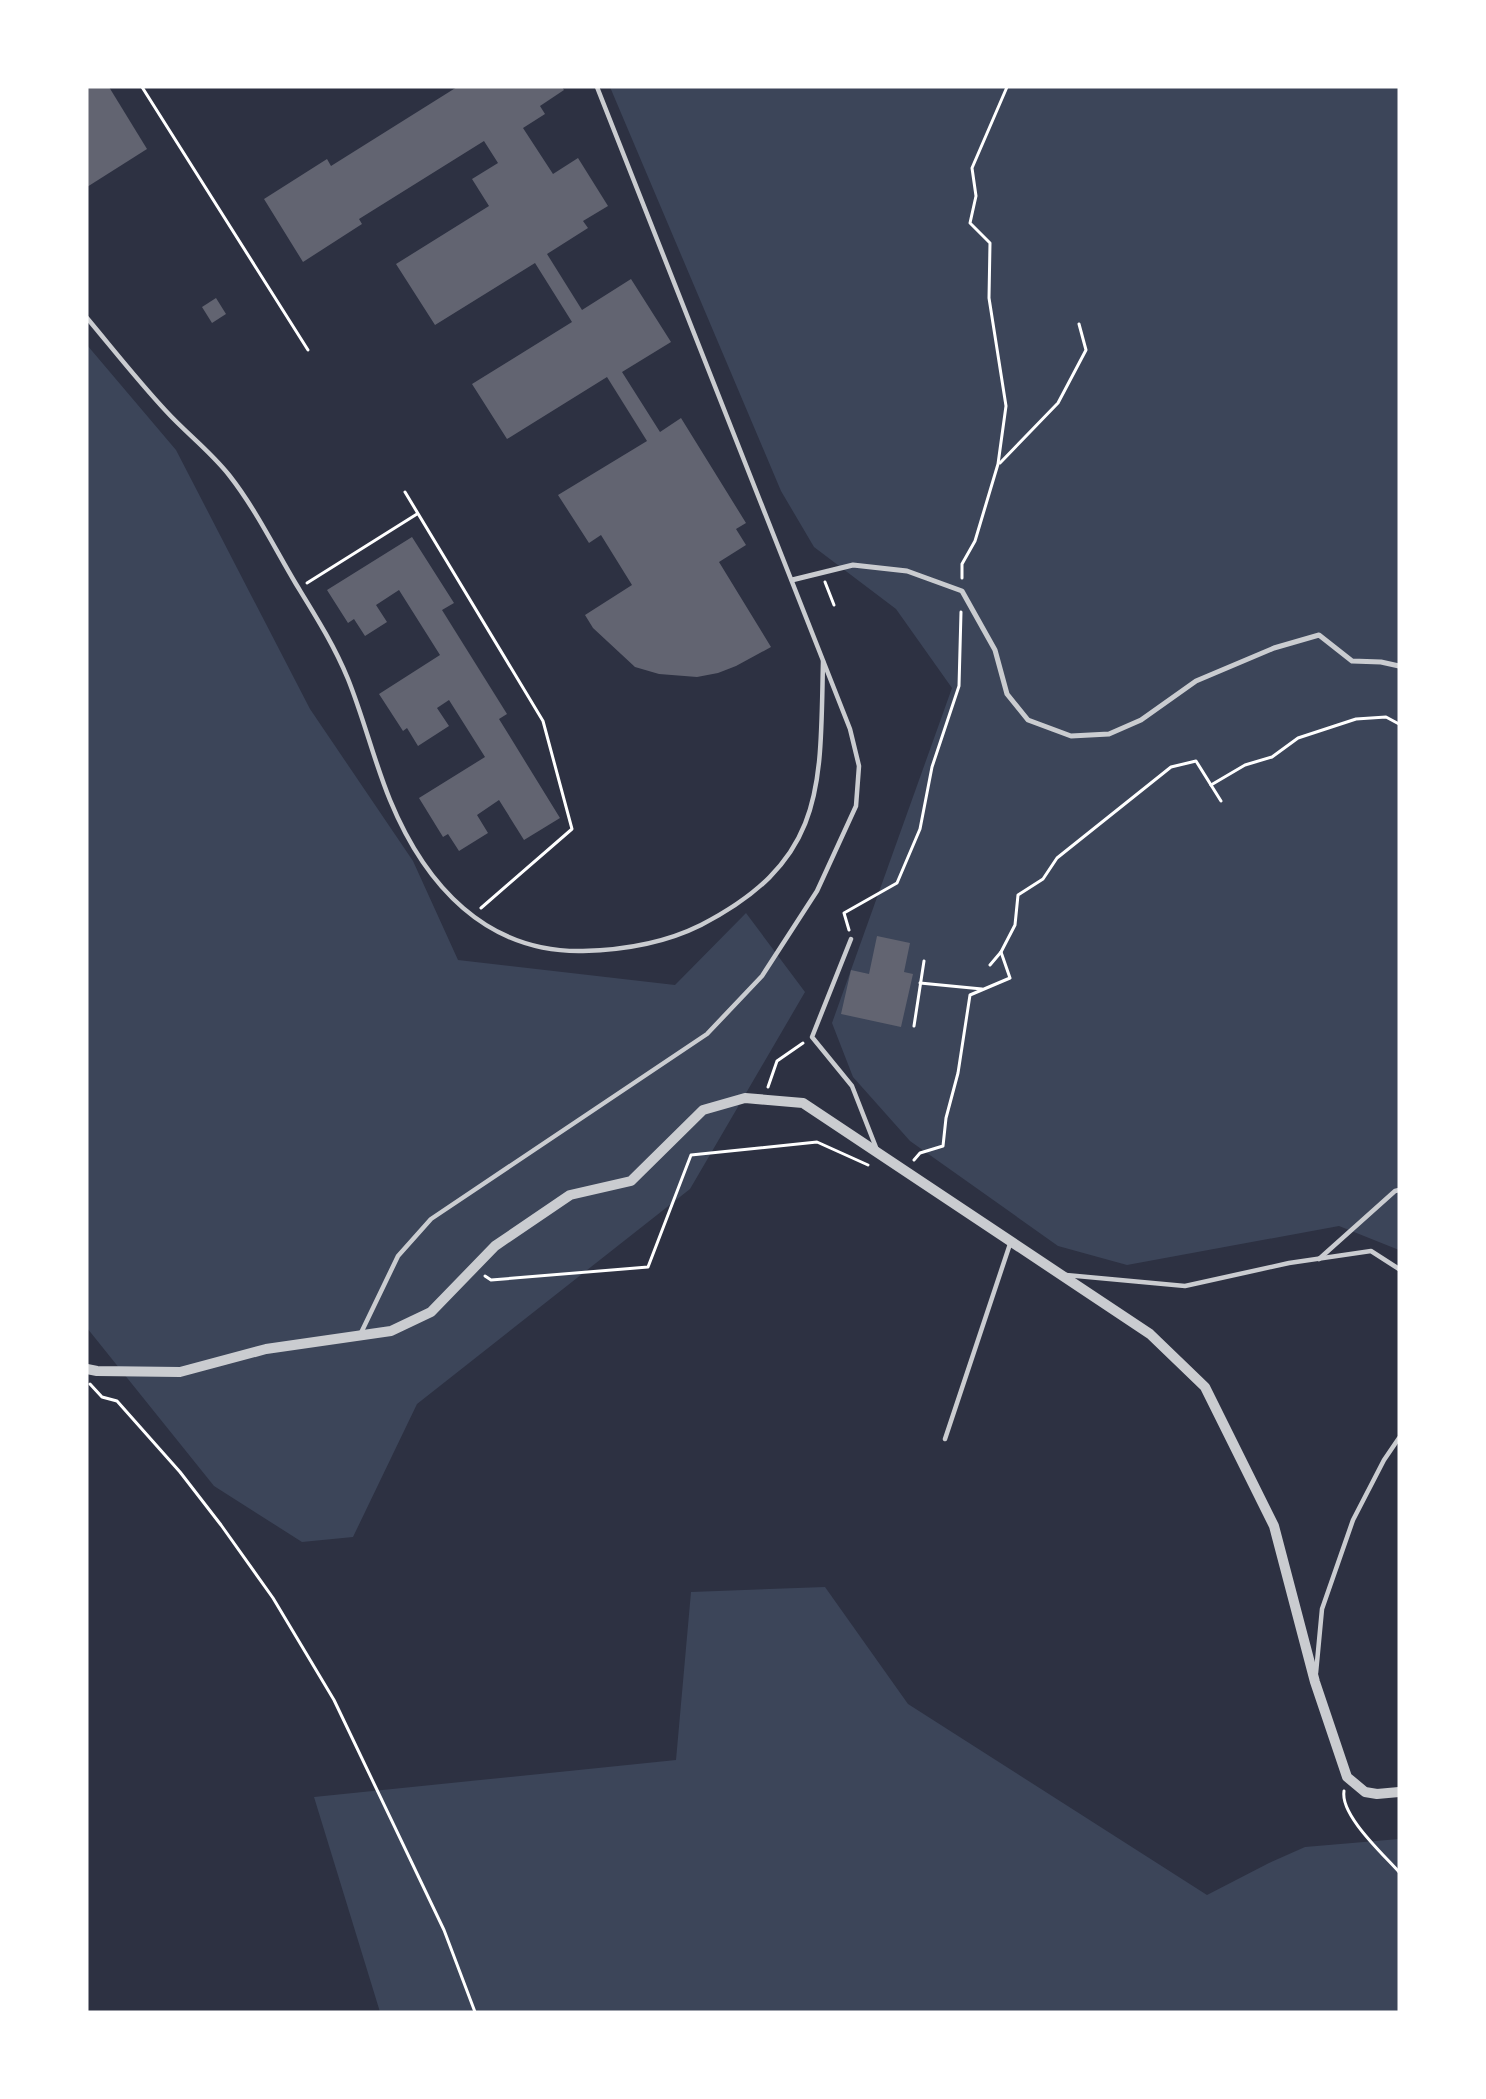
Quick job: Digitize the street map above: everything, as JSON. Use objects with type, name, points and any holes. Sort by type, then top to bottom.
[{"type":"street","points":[[792,580],[853,565],[907,571],[962,591],[995,650],[1007,694],[1028,720],[1071,736],[1109,734],[1141,720],[1196,681],[1274,648],[1319,635],[1352,661],[1381,662],[1399,666]]},
{"type":"street","points":[[87,1369],[180,1372],[266,1349],[391,1330],[431,1312],[495,1246],[570,1195],[631,1181],[703,1110],[745,1098],[803,1103],[1150,1334],[1205,1387],[1274,1526],[1315,1682],[1347,1777],[1365,1792],[1377,1794],[1399,1792]]},
{"type":"lane","points":[[360,1335],[398,1256],[431,1219],[706,1034],[762,976],[818,891],[856,806],[859,766],[850,729],[597,87]]},
{"type":"lane","points":[[87,318],[167,413],[208,452],[240,490],[334,646],[390,801],[419,856],[438,883],[471,917],[500,935],[534,946],[571,951],[611,950],[643,945],[683,934],[721,914],[754,892],[777,869],[797,843],[810,813],[818,782],[821,748],[823,658]]},
{"type":"lane","points":[[851,939],[812,1037],[852,1086],[878,1153]]},
{"type":"lane","points":[[1319,1259],[1395,1191],[1399,1190]]},
{"type":"lane","points":[[945,1439],[1011,1241]]},
{"type":"lane","points":[[1061,1274],[1185,1286],[1289,1263],[1371,1251],[1399,1269]]},
{"type":"lane","points":[[1315,1682],[1322,1608],[1353,1520],[1384,1460],[1399,1438]]},
{"type":"path","points":[[142,87],[308,350]]},
{"type":"path","points":[[851,939],[844,913],[897,883],[920,829],[932,766],[959,686],[962,564],[975,541],[998,464],[1006,406],[989,298],[990,243],[970,223],[976,196],[972,168],[1007,87]]},
{"type":"path","points":[[998,464],[1042,422],[1058,403],[1086,350],[1079,324]]},
{"type":"path","points":[[405,492],[543,721],[572,829],[471,917]]},
{"type":"path","points":[[299,588],[417,514]]},
{"type":"path","points":[[821,572],[834,605]]},
{"type":"path","points":[[1211,785],[1245,765],[1272,757],[1298,738],[1356,719],[1386,717],[1399,724]]},
{"type":"path","points":[[990,965],[1001,952],[1016,925],[1018,895],[1043,879],[1057,858],[1171,767],[1196,761],[1221,801]]},
{"type":"path","points":[[920,1153],[943,1146],[946,1118],[958,1072],[970,995],[1010,978],[1001,952]]},
{"type":"path","points":[[914,1026],[924,961]]},
{"type":"path","points":[[920,983],[984,989]]},
{"type":"path","points":[[771,1078],[777,1061],[812,1037]]},
{"type":"path","points":[[473,1269],[492,1280],[648,1268],[691,1155],[817,1142],[870,1166]]},
{"type":"path","points":[[87,1380],[102,1397],[117,1401],[180,1472],[273,1598],[334,1701],[444,1929],[476,2012]]},
{"type":"path","points":[[1346,1806],[1355,1822],[1399,1872]]},
{"type":"shaded area","points":[[610,87],[1399,87],[1399,1250],[1339,1226],[1127,1265],[1058,1246],[910,1141],[853,1077],[832,1023],[952,688],[896,609],[814,547],[781,491]]},
{"type":"shaded area","points":[[87,345],[176,450],[310,709],[413,861],[458,960],[675,985],[746,913],[805,992],[690,1189],[417,1404],[353,1537],[302,1542],[214,1486],[87,1328]]},
{"type":"shaded area","points":[[825,1587],[908,1704],[1207,1895],[1305,1847],[1399,1839],[1399,2012],[380,2012],[314,1797],[676,1760],[691,1592]]},
{"type":"building","points":[[87,87],[109,87],[147,149],[87,187]]},
{"type":"building","points":[[457,87],[562,87],[564,90],[540,106],[545,114],[523,128],[553,174],[578,158],[608,206],[583,221],[588,228],[547,254],[582,310],[631,279],[671,342],[622,372],[660,432],[681,418],[746,523],[736,529],[746,545],[719,562],[771,647],[736,666],[718,673],[697,677],[659,674],[635,667],[593,628],[585,615],[632,585],[601,535],[589,543],[558,495],[647,441],[607,377],[507,439],[472,384],[572,322],[535,263],[435,325],[396,264],[489,206],[472,179],[498,163],[484,141],[359,219],[362,224],[303,262],[264,199],[327,159],[331,166]]},
{"type":"building","points":[[216,298],[226,314],[212,323],[202,307]]},
{"type":"building","points":[[412,537],[454,603],[442,610],[507,714],[499,719],[560,818],[524,840],[499,800],[477,815],[488,833],[459,851],[448,834],[443,837],[419,798],[485,757],[449,700],[437,708],[449,726],[418,746],[407,728],[403,731],[379,694],[440,655],[399,590],[376,605],[387,622],[365,636],[354,619],[348,623],[327,590]]},
{"type":"building","points":[[877,936],[910,943],[904,972],[913,974],[901,1027],[841,1014],[851,970],[869,974]]}]
